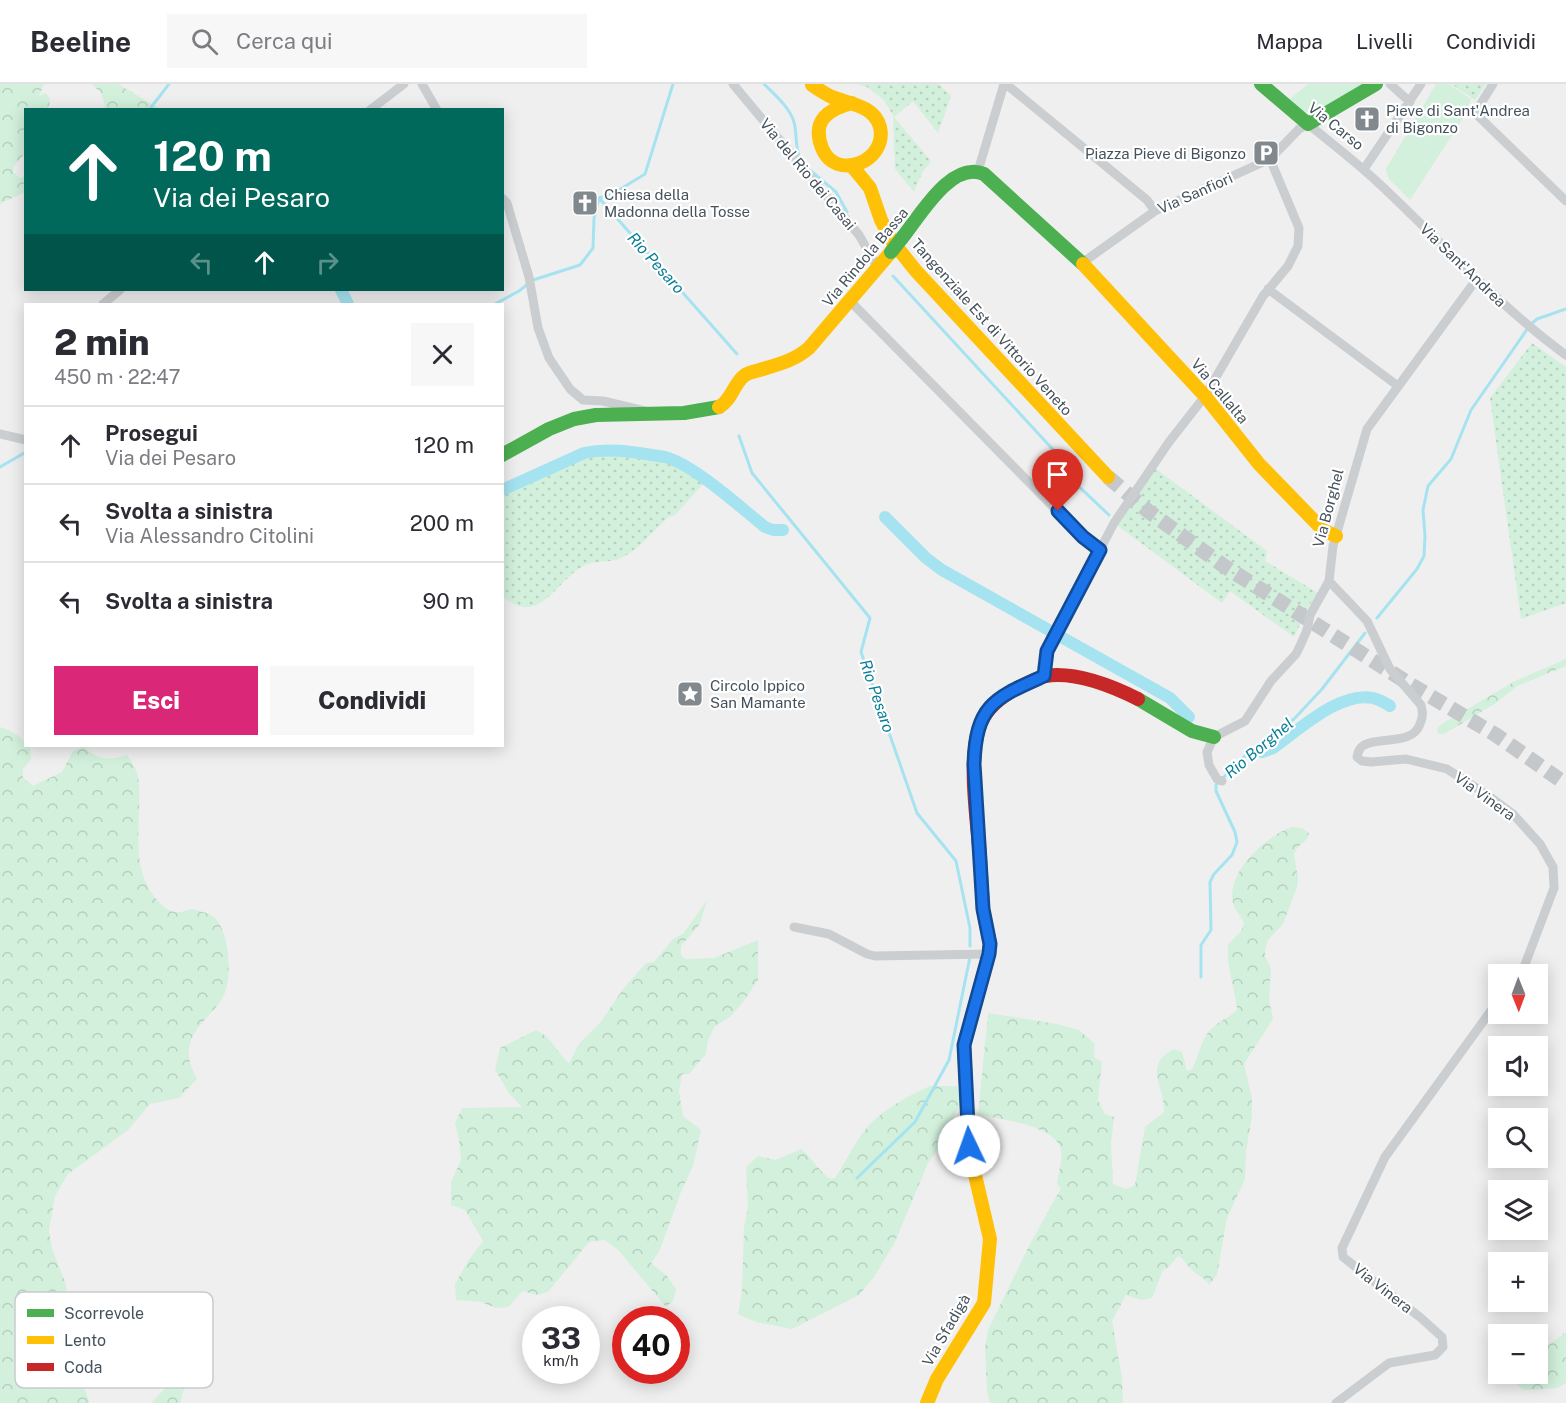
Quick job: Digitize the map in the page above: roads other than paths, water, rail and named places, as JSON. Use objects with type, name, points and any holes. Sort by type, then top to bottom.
[{"type":"street","points":[[373,108],[404,84]]},
{"type":"street","points":[[422,84],[436,108]]},
{"type":"street","name":"Via del Rio dei Casai","points":[[733,84],[859,235],[878,268]]},
{"type":"street","name":"Tangenziale Est di Vittorio Veneto","points":[[812,84],[830,96],[862,106],[877,120],[880,141],[870,159],[870,188],[881,220],[892,241],[916,271],[1108,477]]},
{"type":"street","name":"Tangenziale Est di Vittorio Veneto","points":[[812,84],[822,118],[818,135],[819,145],[824,154],[832,161],[852,166],[870,188]]},
{"type":"street","points":[[1082,263],[978,171],[1005,84],[1148,200],[1155,211]]},
{"type":"street","name":"Via Carso","points":[[1261,84],[1364,169]]},
{"type":"street","points":[[1308,124],[1376,84]]},
{"type":"street","points":[[1390,84],[1410,102]]},
{"type":"street","points":[[1364,169],[1421,84]]},
{"type":"street","points":[[1493,84],[1475,113],[1566,201]]},
{"type":"street","points":[[822,118],[832,108],[842,104],[852,104]]},
{"type":"street","name":"Via Sanfiori","points":[[1082,263],[1155,211],[1270,159],[1308,124]]},
{"type":"street","points":[[852,166],[870,159]]},
{"type":"street","points":[[1044,676],[1045,660],[1051,644],[1114,523],[1146,474],[1205,396],[1268,289],[1288,266],[1298,246],[1300,233],[1289,201],[1270,159]]},
{"type":"street","name":"Via Sant'Andrea","points":[[1364,169],[1476,280],[1529,327],[1566,355]]},
{"type":"street","name":"Via Rindola Bassa","points":[[504,454],[549,429],[574,419],[616,414],[684,413],[721,407],[728,401],[740,379],[746,374],[787,362],[799,357],[809,348],[951,181],[965,172],[978,171]]},
{"type":"street","points":[[504,200],[507,203],[530,282],[538,328],[544,346],[549,358],[570,389],[583,400],[603,401],[657,414]]},
{"type":"street","name":"Via Callalta","points":[[1082,263],[1205,396],[1259,464],[1323,530],[1336,536]]},
{"type":"street","name":"Via Borghel","points":[[1214,737],[1245,721],[1271,681],[1296,654],[1310,615],[1329,581],[1331,553],[1364,436],[1476,280]]},
{"type":"street","points":[[1268,289],[1398,386]]},
{"type":"street","points":[[104,303],[119,291]]},
{"type":"street","points":[[850,302],[1083,537],[1100,550]]},
{"type":"street","points":[[0,434],[24,440]]},
{"type":"street","name":"Via Vinera","points":[[1329,581],[1367,621],[1390,669],[1421,705],[1424,713],[1418,729],[1413,734],[1363,746],[1358,751],[1357,757],[1362,761],[1371,762],[1406,759],[1447,769],[1513,814],[1540,844],[1551,861],[1554,883],[1551,899],[1525,964]]},
{"type":"street","points":[[794,927],[829,934],[875,956],[989,954],[990,944],[983,909],[974,764],[978,729],[992,704],[1005,694],[1044,676],[1074,678],[1113,688],[1147,704],[1204,737],[1214,737],[1207,752],[1209,765],[1220,780]]},
{"type":"street","name":"Via Sfadigà","points":[[927,1403],[937,1379],[984,1302],[990,1239],[969,1146],[964,1045],[989,954]]},
{"type":"street","name":"Via Vinera","points":[[1336,1403],[1389,1363],[1435,1355],[1443,1347],[1442,1337],[1343,1257],[1342,1248],[1384,1157],[1488,1015]]},
{"type":"waterway","points":[[151,108],[169,84]]},
{"type":"waterway","points":[[497,303],[533,280],[580,265],[593,248],[594,218],[599,198],[614,193],[645,174],[673,84]]},
{"type":"waterway","points":[[764,84],[783,104],[794,121],[801,160]]},
{"type":"waterway","points":[[811,171],[836,192],[847,212]]},
{"type":"waterway","name":"Rio Pesaro","points":[[599,198],[737,354]]},
{"type":"waterway","points":[[893,276],[1058,455],[1053,462],[1109,515]]},
{"type":"waterway","points":[[342,291],[348,303]]},
{"type":"waterway","name":"Rio Borghel","points":[[1377,618],[1417,569],[1424,556],[1423,510],[1428,486],[1451,459],[1471,410],[1530,325],[1537,319],[1566,309]]},
{"type":"waterway","name":"Rio Pesaro","points":[[739,436],[752,473],[870,618],[861,652],[917,813],[956,861],[970,928],[970,946]]},
{"type":"waterway","points":[[504,489],[584,453],[594,451],[635,452],[676,461],[716,487],[765,527],[783,530]]},
{"type":"waterway","points":[[0,467],[24,453]]},
{"type":"waterway","points":[[885,517],[926,558],[942,570],[1170,698],[1189,717]]},
{"type":"waterway","name":"Rio Borghel","points":[[1201,977],[1201,945],[1211,930],[1210,882],[1214,874],[1232,855],[1237,842],[1235,832],[1216,791],[1216,785],[1247,754],[1294,719],[1322,689],[1365,633]]},
{"type":"waterway","points":[[1262,752],[1273,748],[1307,722],[1347,700],[1360,697],[1373,698],[1390,706]]},
{"type":"waterway","name":"Rio Pesaro","points":[[857,1178],[915,1122],[949,1060],[970,957]]},
{"type":"tunnel","points":[[1108,477],[1148,511],[1224,566],[1408,683],[1496,735],[1566,784]]},
{"type":"place","name":"Pieve di Sant'Andrea di Bigonzo","points":[[1367,119]]},
{"type":"place","name":"Piazza Pieve di Bigonzo","points":[[1266,153]]},
{"type":"place","name":"Chiesa della Madonna della Tosse","points":[[585,203]]},
{"type":"place","name":"Circolo Ippico San Mamante","points":[[690,694]]}]
